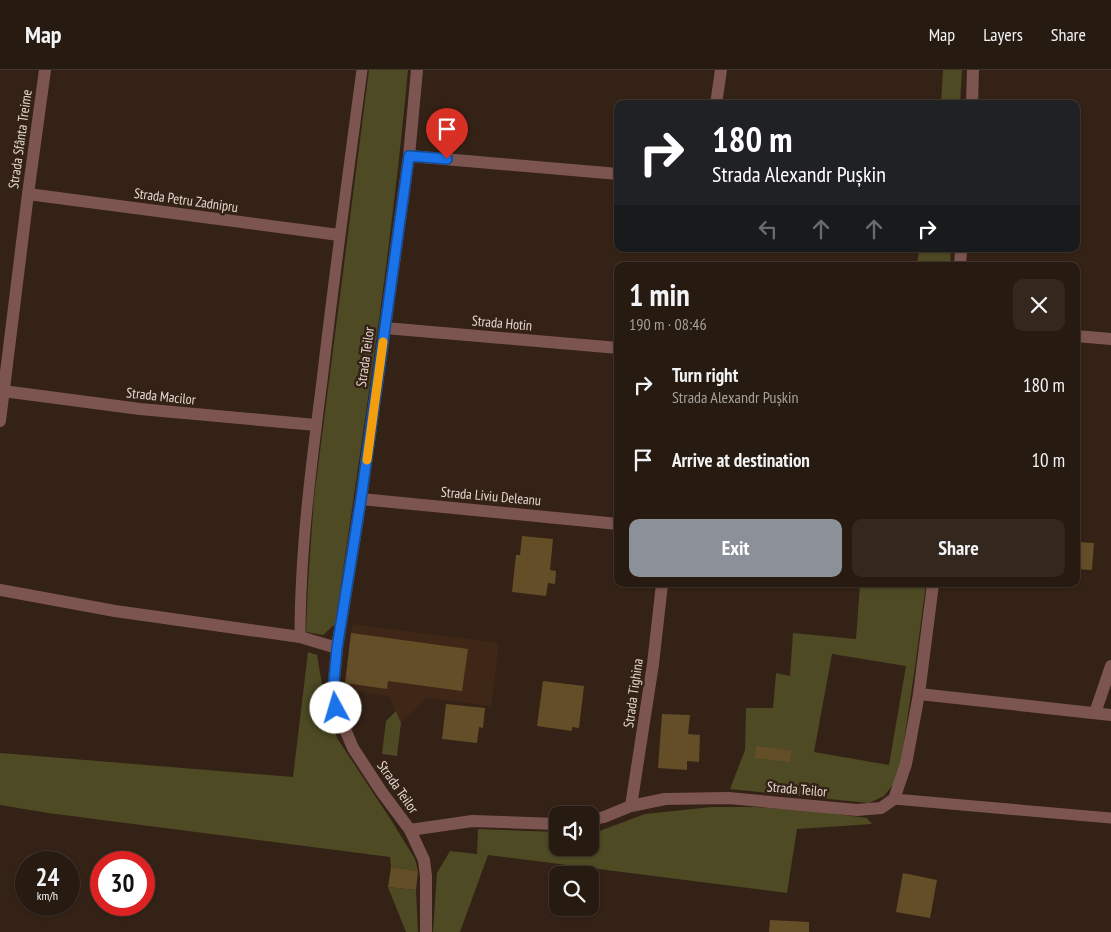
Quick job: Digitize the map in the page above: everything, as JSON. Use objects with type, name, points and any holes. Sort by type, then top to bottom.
[{"type":"street","name":"Strada Sfânta Treime","points":[[0,421],[45,70]]},
{"type":"street","name":"Strada Teilor","points":[[418,70],[409,156],[361,499],[337,648],[333,691],[336,708],[353,748],[381,791],[410,830],[472,821],[549,824]]},
{"type":"street","points":[[716,100],[720,70]]},
{"type":"street","points":[[972,100],[973,70]]},
{"type":"street","points":[[409,156],[614,174]]},
{"type":"street","name":"Strada Petru Zadnipru","points":[[28,194],[339,235]]},
{"type":"street","name":"Strada Hotin","points":[[385,328],[614,348]]},
{"type":"street","points":[[1080,336],[1111,339]]},
{"type":"street","name":"Strada Macilor","points":[[3,391],[140,409],[316,425]]},
{"type":"street","name":"Strada Liviu Deleanu","points":[[361,499],[614,524]]},
{"type":"street","name":"Strada Tighina","points":[[631,806],[653,664],[662,587]]},
{"type":"street","points":[[894,799],[906,764],[919,694],[933,587]]},
{"type":"street","points":[[0,590],[115,611],[300,637],[337,648]]},
{"type":"street","points":[[1095,713],[1111,666]]},
{"type":"street","points":[[919,694],[1111,715]]},
{"type":"street","name":"Strada Teilor","points":[[599,818],[631,806],[665,799],[728,798],[857,810],[881,808],[894,799]]},
{"type":"street","points":[[410,830],[424,860],[426,932]]},
{"type":"lane","points":[[300,637],[300,594],[305,520],[339,235],[362,70]]},
{"type":"lane","points":[[894,799],[1111,818]]},
{"type":"shaded area","points":[[369,70],[408,70],[385,278],[335,624],[323,635],[306,632],[314,498]]},
{"type":"shaded area","points":[[943,70],[962,70],[960,100],[941,100]]},
{"type":"shaded area","points":[[919,252],[951,252],[950,262],[917,262]]},
{"type":"shaded area","points":[[860,587],[926,587],[900,768],[896,781],[884,796],[869,803],[730,789],[745,750],[746,708],[773,708],[776,673],[790,676],[793,633],[856,639]],"holes":[[[832,654],[906,666],[889,765],[814,752]]]},
{"type":"shaded area","points":[[352,624],[499,643],[491,706],[427,698],[401,723],[389,696],[344,690]]},
{"type":"shaded area","points":[[308,652],[317,655],[323,690],[337,738],[415,859],[418,871],[391,867],[390,857],[48,813],[0,805],[0,753],[293,777]]},
{"type":"shaded area","points":[[396,711],[401,723],[397,756],[382,754],[386,721]]},
{"type":"shaded area","points":[[712,807],[753,807],[808,810],[867,818],[872,824],[797,829],[787,893],[599,869],[599,866],[575,866],[488,855],[460,932],[433,932],[437,873],[450,851],[477,854],[478,829],[549,832],[549,856],[599,856],[599,831],[645,814]]},
{"type":"shaded area","points":[[388,887],[416,890],[418,932],[406,932]]},
{"type":"building","points":[[522,536],[553,539],[550,570],[556,571],[555,584],[548,583],[546,596],[512,592],[516,555],[520,555]]},
{"type":"building","points":[[1080,542],[1094,543],[1092,570],[1080,569]]},
{"type":"building","points":[[351,633],[468,649],[462,691],[388,681],[387,689],[345,683]]},
{"type":"building","points":[[543,681],[584,686],[579,728],[572,727],[572,731],[537,726]]},
{"type":"building","points":[[446,704],[485,708],[483,728],[479,727],[477,743],[442,739]]},
{"type":"building","points":[[662,714],[690,715],[688,734],[700,735],[699,762],[687,761],[687,770],[658,768]]},
{"type":"building","points":[[756,746],[792,751],[790,762],[755,758]]},
{"type":"building","points":[[391,867],[418,871],[416,890],[388,887]]},
{"type":"building","points":[[903,873],[937,880],[930,918],[896,912]]},
{"type":"building","points":[[770,920],[809,922],[809,932],[769,932]]},
{"type":"slow traffic","points":[[367,460],[383,342]]},
{"type":"route","points":[[336,708],[333,691],[337,648],[361,499],[409,156],[447,159]]}]
